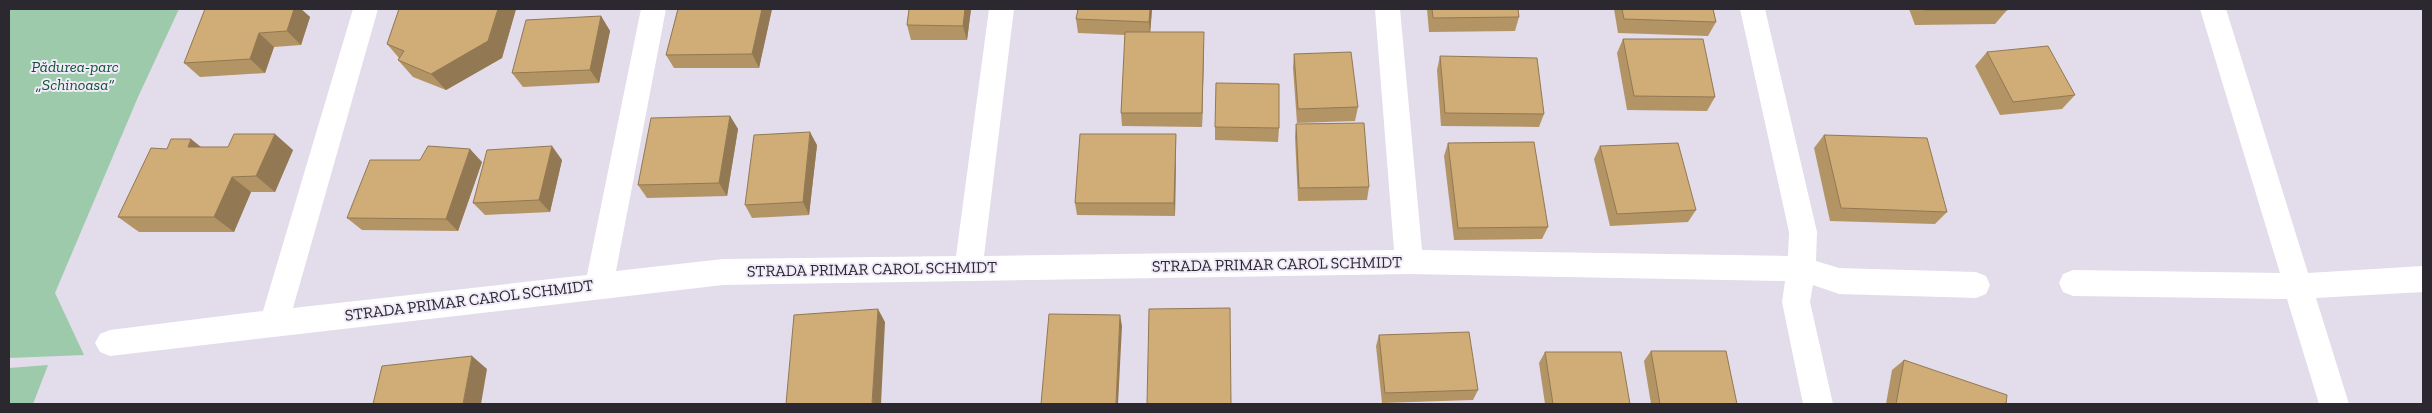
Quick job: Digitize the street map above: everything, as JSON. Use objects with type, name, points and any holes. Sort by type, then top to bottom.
[{"type":"street","points":[[274,324],[365,9]]},
{"type":"street","points":[[599,284],[653,9]]},
{"type":"street","points":[[969,267],[1001,9]]},
{"type":"street","points":[[1388,9],[1409,262]]},
{"type":"street","points":[[1753,9],[1803,232],[1801,269],[1796,302],[1818,404]]},
{"type":"street","points":[[2213,9],[2334,404]]},
{"type":"street","name":"STRADA PRIMAR CAROL SCHMIDT","points":[[110,343],[599,284],[723,272],[1409,262],[1801,269],[1839,281],[1976,285]]},
{"type":"street","points":[[2073,283],[2299,286],[2423,279]]},
{"type":"green space","name":"Pădurea-parc „Schinoasa“","points":[[9,9],[179,9],[138,97],[55,293],[84,355],[9,358]]},
{"type":"green space","points":[[48,365],[33,404],[9,404],[9,368]]},
{"type":"building","points":[[205,9],[294,9],[287,31],[259,33],[250,59],[184,63]]},
{"type":"building","points":[[399,9],[498,9],[488,41],[431,74],[398,60],[404,51],[387,44]]},
{"type":"building","points":[[678,9],[762,9],[752,54],[666,55]]},
{"type":"building","points":[[909,9],[965,9],[963,26],[907,25]]},
{"type":"building","points":[[1078,9],[1150,9],[1149,22],[1076,19]]},
{"type":"building","points":[[1432,9],[1518,9],[1519,17],[1433,18]]},
{"type":"building","points":[[1622,9],[1713,9],[1716,22],[1624,19]]},
{"type":"building","points":[[2007,9],[2007,10],[1925,10]]},
{"type":"building","points":[[601,16],[590,70],[512,73],[526,20]]},
{"type":"building","points":[[1125,32],[1204,32],[1202,113],[1121,113]]},
{"type":"building","points":[[1623,39],[1703,39],[1715,97],[1634,96]]},
{"type":"building","points":[[2048,46],[2075,95],[2013,102],[1987,52]]},
{"type":"building","points":[[1351,52],[1358,107],[1298,109],[1294,54]]},
{"type":"building","points":[[1440,56],[1537,58],[1544,114],[1445,113]]},
{"type":"building","points":[[1216,83],[1279,84],[1279,128],[1215,127]]},
{"type":"building","points":[[730,116],[719,183],[638,185],[651,118]]},
{"type":"building","points":[[1364,123],[1369,187],[1299,188],[1296,124]]},
{"type":"building","points":[[810,132],[803,202],[745,205],[754,135]]},
{"type":"building","points":[[234,134],[275,134],[256,176],[232,177],[214,217],[118,217],[151,148],[167,149],[171,139],[191,139],[188,147],[228,147]]},
{"type":"building","points":[[1080,134],[1176,134],[1174,203],[1075,203]]},
{"type":"building","points":[[1824,135],[1927,138],[1947,212],[1841,208]]},
{"type":"building","points":[[1534,142],[1548,227],[1458,228],[1448,143]]},
{"type":"building","points":[[1678,143],[1696,210],[1617,214],[1600,146]]},
{"type":"building","points":[[428,146],[470,149],[446,219],[347,218],[370,160],[420,160]]},
{"type":"building","points":[[552,146],[539,200],[473,203],[487,150]]},
{"type":"building","points":[[1230,308],[1231,404],[1147,404],[1149,309]]},
{"type":"building","points":[[878,309],[872,404],[786,404],[794,315]]},
{"type":"building","points":[[1049,314],[1120,315],[1116,404],[1041,404]]},
{"type":"building","points":[[1469,332],[1478,390],[1385,393],[1379,335]]},
{"type":"building","points":[[1651,351],[1726,351],[1737,404],[1660,404]]},
{"type":"building","points":[[1545,352],[1621,352],[1630,404],[1553,404]]},
{"type":"building","points":[[472,356],[463,404],[373,404],[382,366]]},
{"type":"building","points":[[1904,360],[2007,395],[2006,404],[1896,404]]}]
